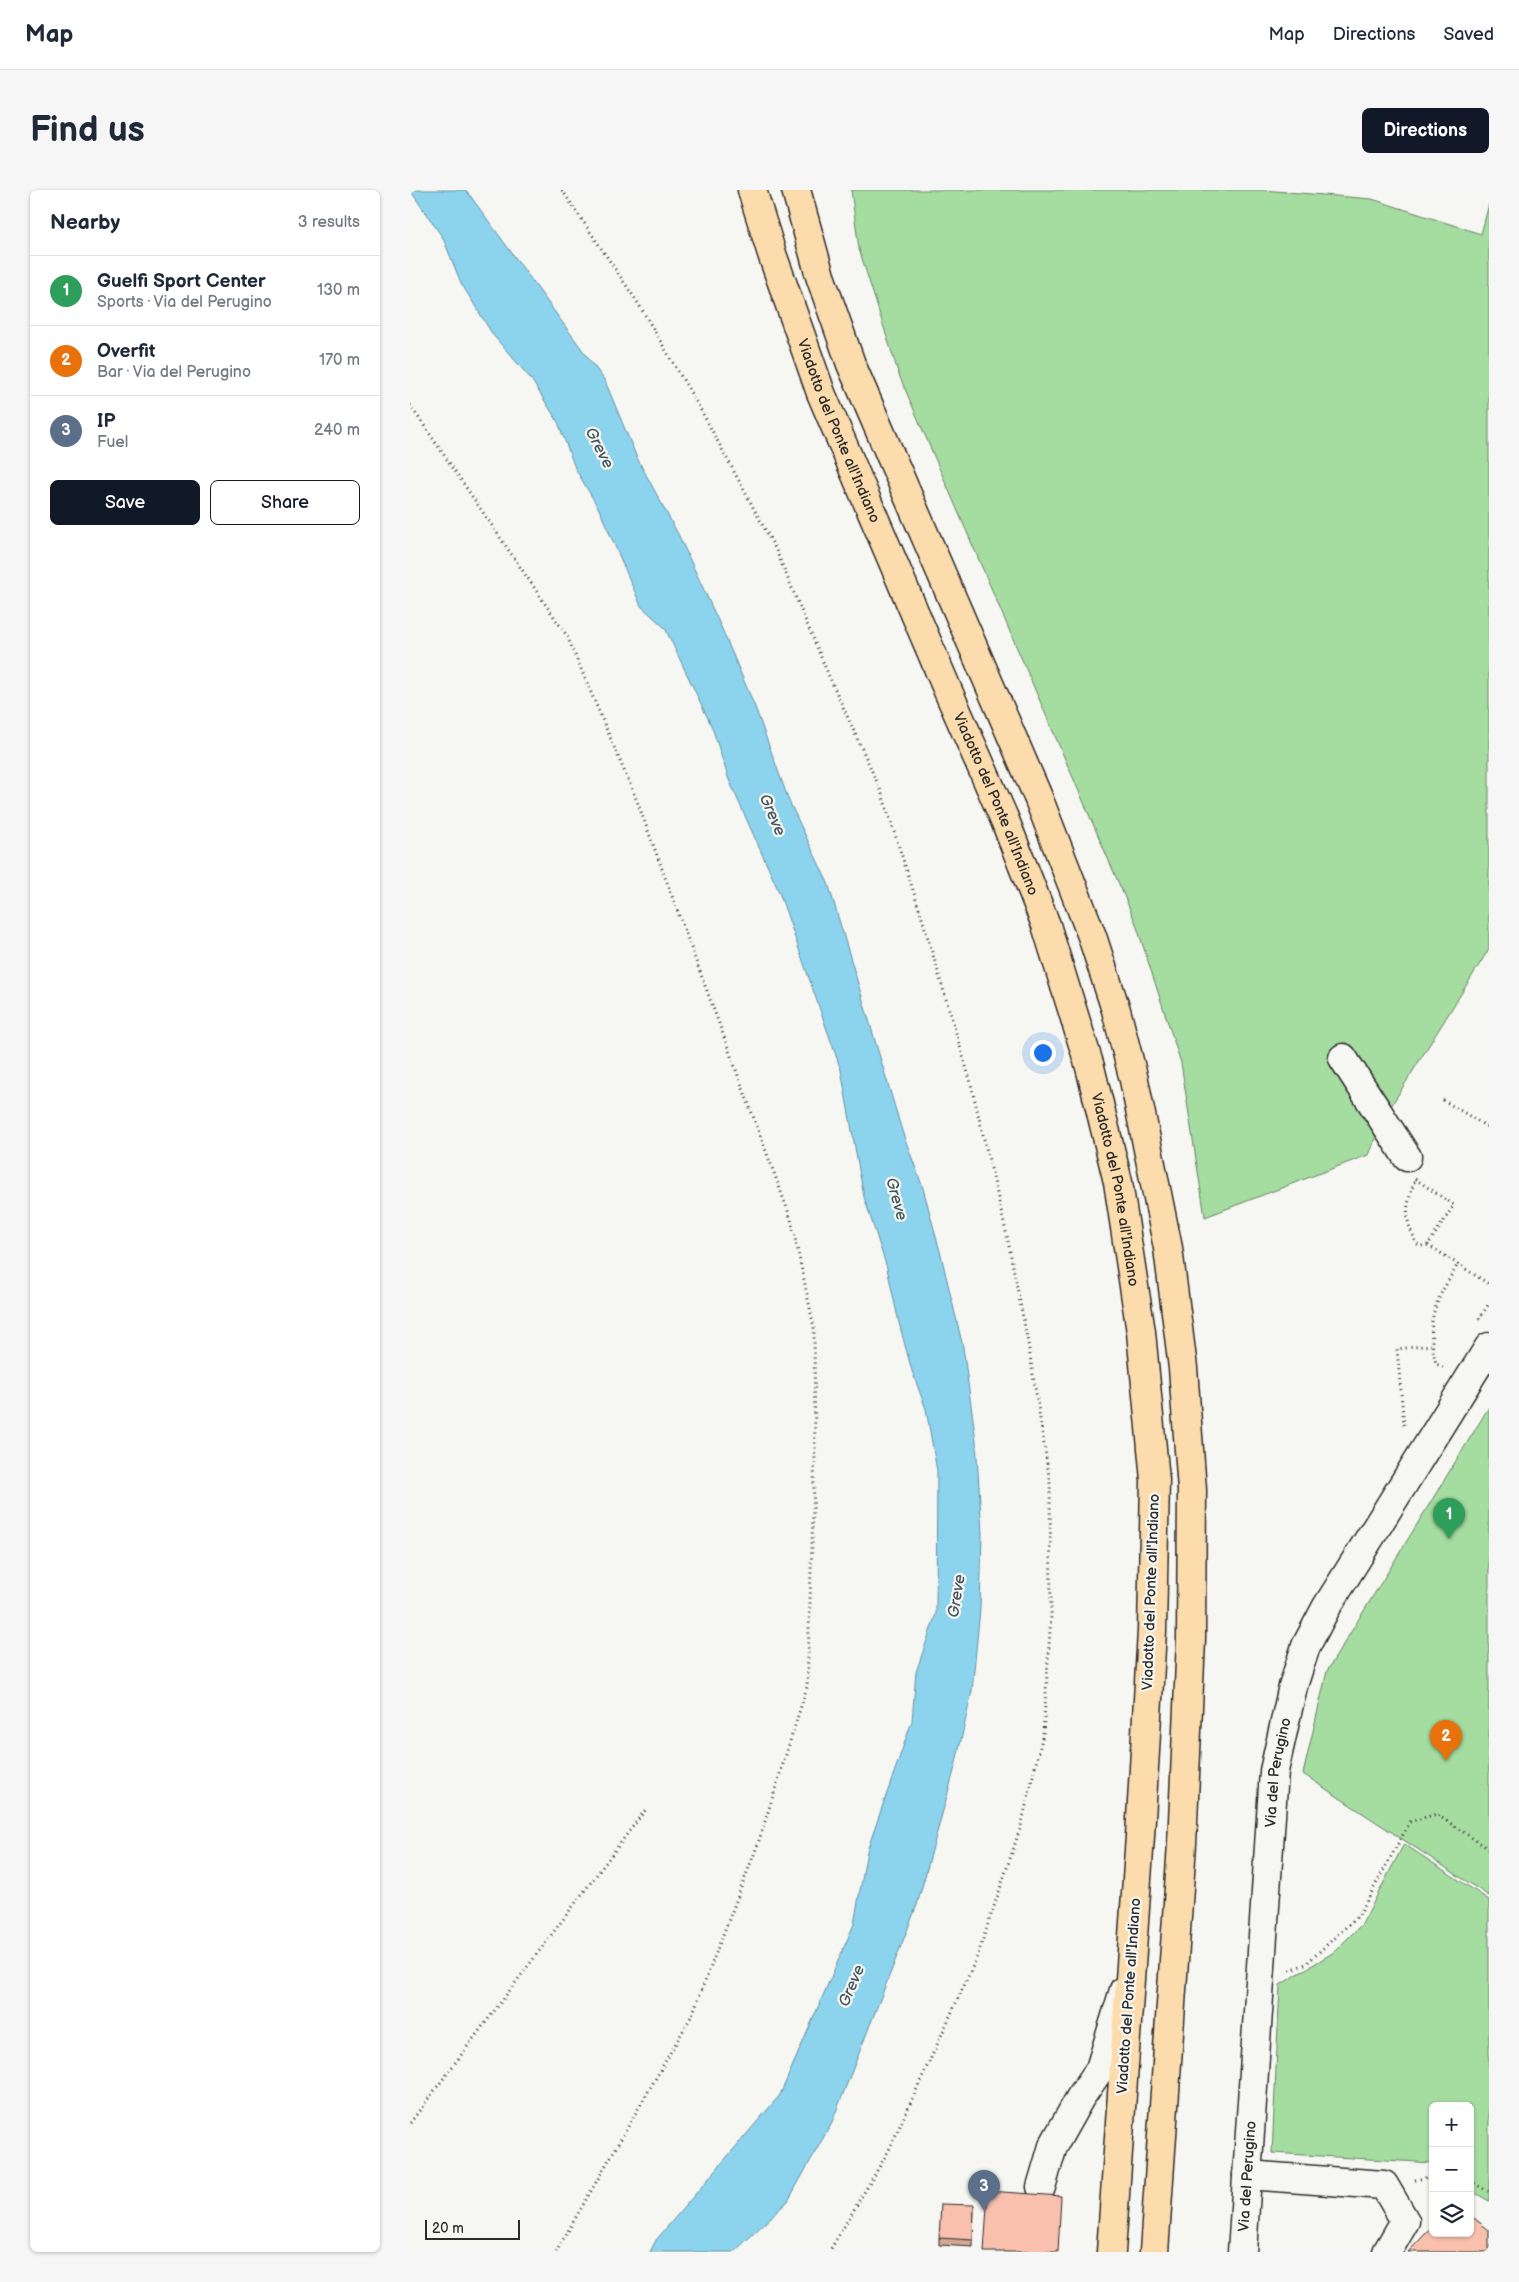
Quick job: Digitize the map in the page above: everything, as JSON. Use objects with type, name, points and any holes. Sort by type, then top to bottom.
[{"type":"highway","name":"Viadotto del Ponte all'Indiano","points":[[752,190],[772,254],[821,393],[1004,818],[1046,925],[1090,1066],[1116,1172],[1141,1332],[1155,1480],[1152,1631],[1111,2252]]},
{"type":"highway","points":[[796,190],[820,276],[851,364],[1038,797],[1092,936],[1116,1010],[1134,1080],[1168,1248],[1183,1368],[1192,1490],[1191,1639],[1182,1844],[1154,2252]]},
{"type":"street","points":[[1343,1058],[1407,1157]]},
{"type":"street","name":"Via del Perugino","points":[[1242,2252],[1274,1770],[1293,1686],[1306,1646],[1326,1608],[1489,1347]]},
{"type":"street","points":[[1042,2187],[1053,2146],[1080,2098],[1100,2069],[1130,1970]]},
{"type":"street","points":[[1247,2175],[1384,2185],[1405,2221],[1387,2252]]},
{"type":"path","points":[[562,190],[638,304],[702,412],[775,548],[829,676],[881,791],[922,918],[970,1080],[1007,1236],[1028,1342],[1050,1482],[1051,1616],[1043,1734],[1021,1826],[977,1957],[888,2152],[829,2252]]},
{"type":"path","points":[[410,405],[567,636],[637,801],[791,1218],[814,1327],[816,1456],[807,1687],[758,1844],[692,2015],[556,2252]]},
{"type":"path","points":[[1443,1100],[1489,1128]]},
{"type":"path","points":[[1428,1245],[1454,1205],[1415,1179],[1407,1204],[1407,1218],[1415,1243],[1420,1246],[1428,1245],[1489,1284]]},
{"type":"path","points":[[1448,1364],[1443,1367],[1436,1364],[1431,1326],[1436,1302],[1458,1264]]},
{"type":"path","points":[[1478,1320],[1489,1304]]},
{"type":"path","points":[[410,2123],[646,1809]]},
{"type":"path","points":[[1285,1972],[1306,1964],[1359,1915],[1410,1822],[1436,1814],[1489,1849]]},
{"type":"path","points":[[1474,2183],[1489,2192]]},
{"type":"green space","points":[[851,190],[1263,190],[1372,199],[1481,234],[1489,204],[1489,949],[1383,1119],[1368,1155],[1205,1217],[1181,1063],[1135,921],[899,375],[859,249]]},
{"type":"green space","points":[[1489,1407],[1489,1896],[1303,1774],[1327,1671]]},
{"type":"green space","points":[[1404,1844],[1489,1900],[1489,2201],[1474,2192],[1474,2102],[1429,2102],[1429,2163],[1272,2153],[1280,1985],[1334,1952],[1362,1924]]},
{"type":"water","name":"Greve","points":[[410,190],[466,190],[605,381],[637,458],[679,536],[722,629],[755,707],[789,801],[828,883],[902,1131],[923,1188],[963,1347],[976,1441],[982,1533],[980,1609],[972,1691],[955,1767],[917,1905],[832,2122],[788,2201],[734,2252],[650,2252],[656,2240],[780,2095],[854,1924],[867,1851],[912,1721],[916,1672],[936,1614],[937,1471],[926,1409],[912,1371],[887,1268],[864,1197],[841,1070],[779,892],[729,780],[712,727],[665,628],[641,606],[599,509],[575,468],[558,422],[531,379],[493,335],[461,283],[443,238]]},
{"type":"building","points":[[988,2191],[1061,2196],[1058,2252],[984,2252]]},
{"type":"building","points":[[941,2204],[974,2205],[973,2240],[939,2238]]},
{"type":"building","points":[[1474,2218],[1489,2230],[1489,2252],[1408,2252],[1429,2230],[1429,2237],[1474,2237]]},
{"type":"place","name":"Guelfi Sport Center","points":[[1449,1539]]},
{"type":"place","name":"Overfit","points":[[1446,1761]]},
{"type":"place","name":"IP","points":[[984,2211]]}]
